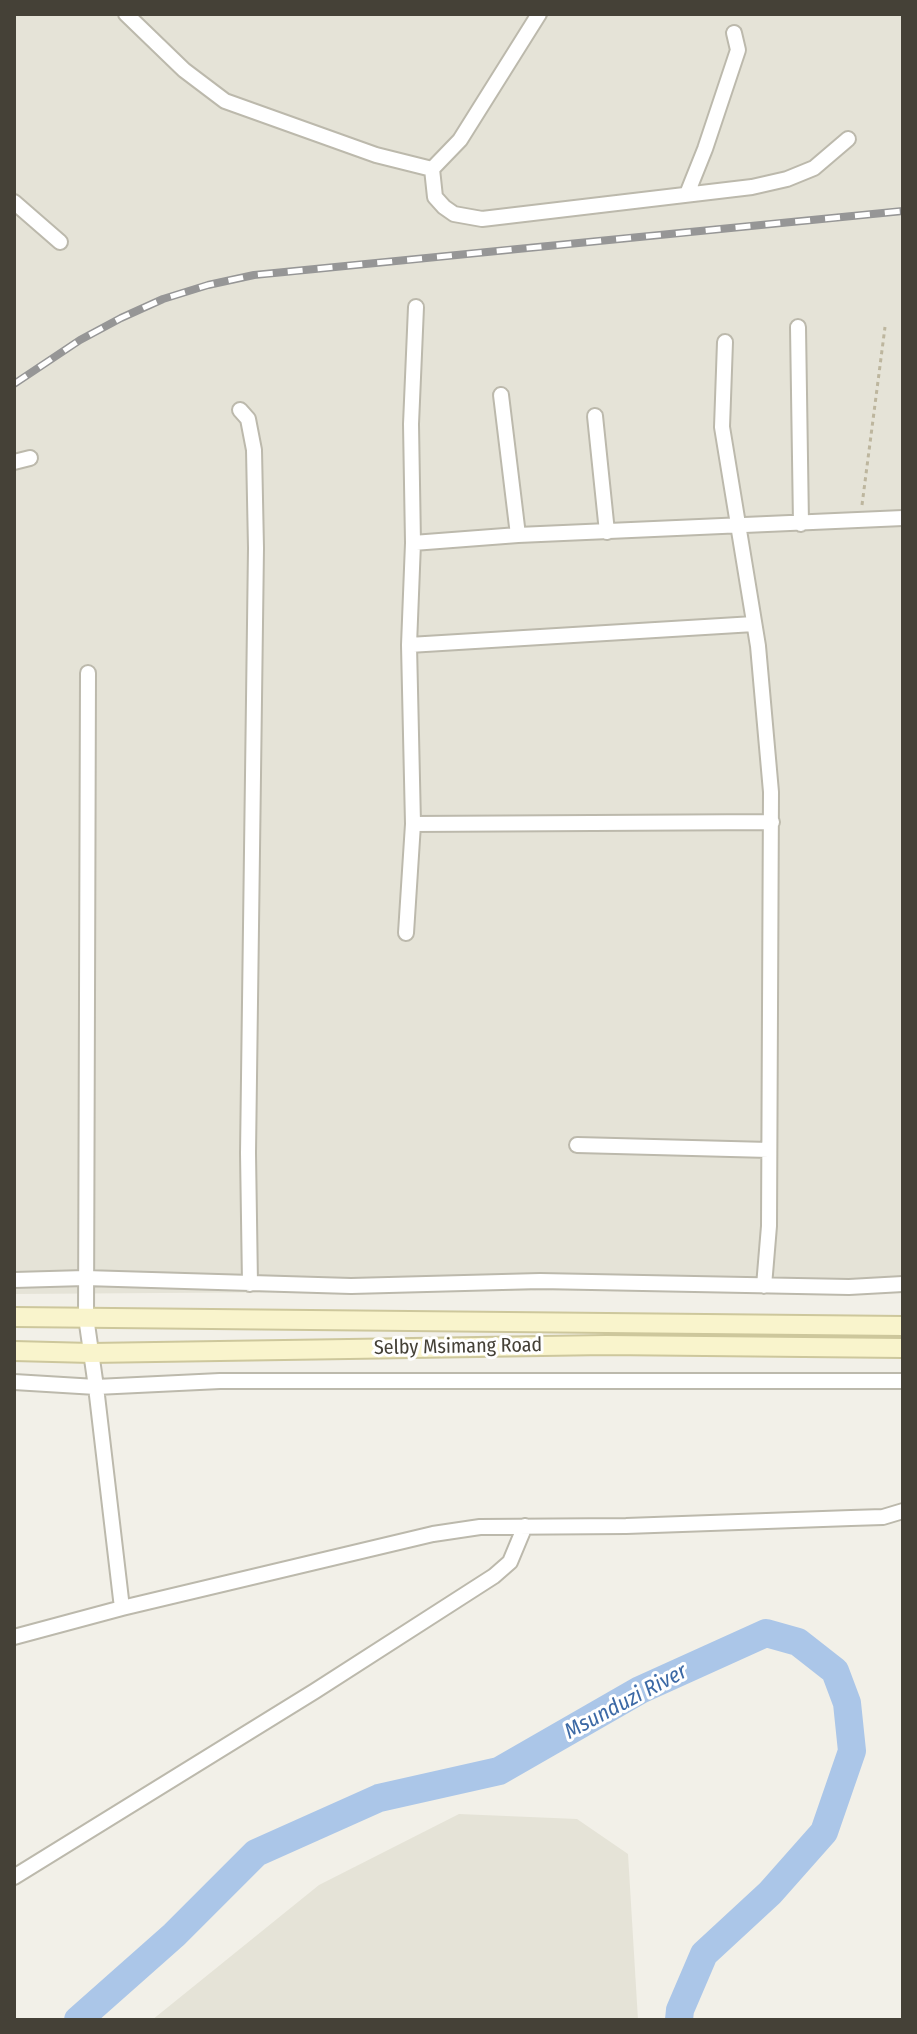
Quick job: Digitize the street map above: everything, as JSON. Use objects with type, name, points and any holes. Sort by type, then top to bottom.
[{"type":"main road","name":"Selby Msimang Road","points":[[14,1317],[903,1326]]},
{"type":"main road","name":"Selby Msimang Road","points":[[14,1351],[91,1353],[606,1345],[903,1348]]},
{"type":"street","points":[[126,14],[184,70],[225,101],[376,155],[432,169]]},
{"type":"street","points":[[432,169],[460,140],[539,14]]},
{"type":"street","points":[[687,194],[738,50],[734,33]]},
{"type":"street","points":[[432,169],[435,197],[454,214],[482,219],[752,187],[787,179],[814,168],[848,139]]},
{"type":"street","points":[[14,202],[60,242]]},
{"type":"street","points":[[406,933],[413,824],[409,645],[413,543],[411,424],[416,307]]},
{"type":"street","points":[[798,327],[801,524]]},
{"type":"street","points":[[725,342],[721,414],[763,687],[772,822],[769,1226],[764,1286]]},
{"type":"street","points":[[501,395],[518,535]]},
{"type":"street","points":[[240,410],[248,419],[254,450],[256,548],[248,1153],[250,1284]]},
{"type":"street","points":[[595,416],[607,532]]},
{"type":"street","points":[[14,462],[30,458]]},
{"type":"street","points":[[413,543],[518,535],[903,518]]},
{"type":"street","points":[[409,645],[754,624]]},
{"type":"street","points":[[88,673],[86,1317],[122,1608]]},
{"type":"street","points":[[413,824],[772,822]]},
{"type":"street","points":[[577,1145],[769,1150]]},
{"type":"street","points":[[14,1280],[85,1278],[351,1286],[540,1281],[849,1287],[903,1284]]},
{"type":"street","points":[[14,1382],[96,1387],[235,1381],[903,1381]]},
{"type":"street","points":[[14,1637],[433,1534],[480,1527],[626,1526],[883,1517],[903,1511]]},
{"type":"street","points":[[14,1877],[494,1576],[517,1551],[525,1526]]},
{"type":"path","points":[[860,521],[885,327]]},
{"type":"shaded area","points":[[14,14],[903,14],[903,1288],[14,1294]]},
{"type":"shaded area","points":[[459,1814],[577,1819],[628,1854],[638,2020],[152,2020],[319,1885]]},
{"type":"waterway","name":"Msunduzi River","points":[[78,2020],[174,1935],[256,1853],[379,1798],[499,1771],[640,1690],[766,1633],[798,1642],[835,1671],[847,1703],[852,1751],[824,1832],[770,1893],[704,1954],[680,2010],[679,2020]]},
{"type":"railway","points":[[14,384],[80,340],[121,318],[163,299],[254,275],[903,211]]}]
